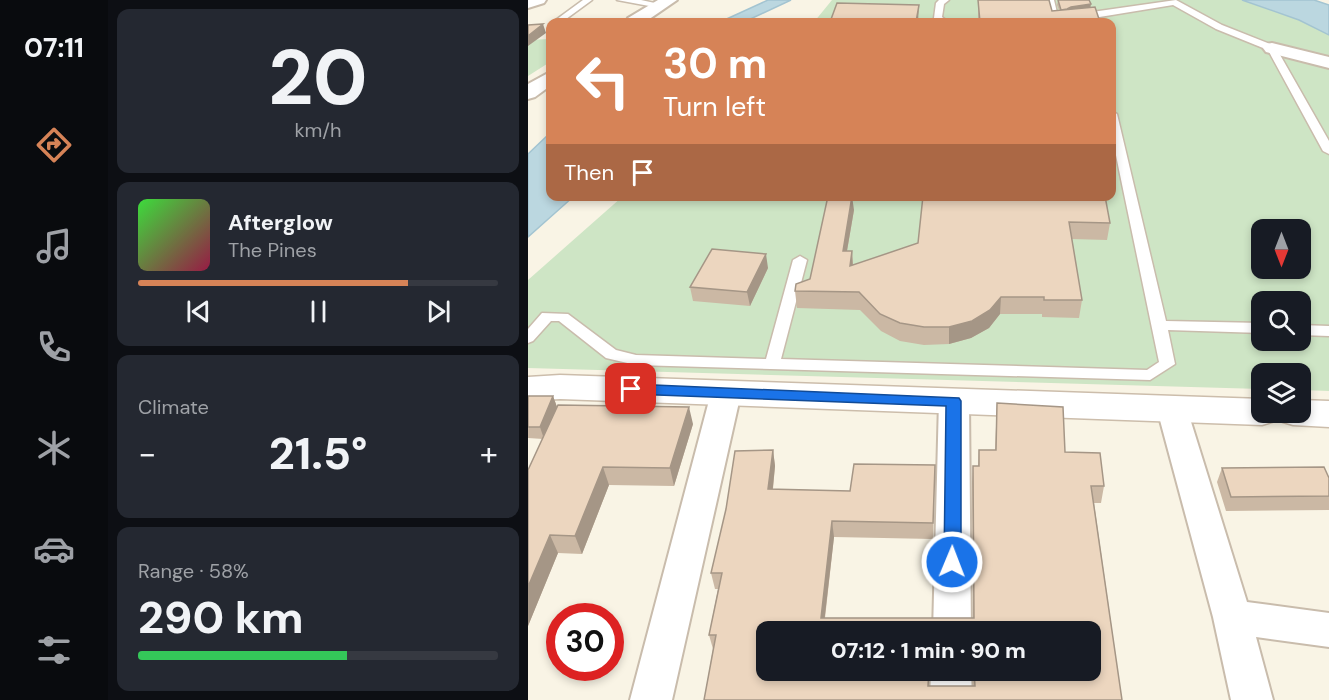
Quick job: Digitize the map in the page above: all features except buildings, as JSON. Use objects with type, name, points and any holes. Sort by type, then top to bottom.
[{"type":"main road","points":[[528,388],[560,387],[1251,412]]},
{"type":"main road","points":[[1311,413],[1329,414]]},
{"type":"street","points":[[528,3],[537,0]]},
{"type":"street","points":[[641,18],[665,3]]},
{"type":"street","points":[[1272,48],[1329,63]]},
{"type":"street","points":[[528,93],[546,81]]},
{"type":"street","points":[[651,700],[726,393]]},
{"type":"street","points":[[952,621],[954,401]]},
{"type":"street","points":[[1172,409],[1232,617],[1252,700]]},
{"type":"street","points":[[1232,617],[1329,630]]},
{"type":"street","points":[[951,681],[951,700]]},
{"type":"lane","points":[[563,18],[588,0]]},
{"type":"lane","points":[[621,0],[665,3]]},
{"type":"lane","points":[[938,18],[940,3],[945,0]]},
{"type":"lane","points":[[1050,0],[1054,18]]},
{"type":"lane","points":[[1071,18],[1172,1],[1219,27],[1272,48],[1329,151]]},
{"type":"lane","points":[[528,338],[547,316],[563,317],[611,354],[636,360],[1150,375],[1167,364],[1160,325],[1117,166]]},
{"type":"lane","points":[[772,364],[801,260]]},
{"type":"lane","points":[[1160,325],[1251,328]]},
{"type":"lane","points":[[1311,330],[1329,331]]},
{"type":"green space","points":[[832,0],[1242,0],[1299,20],[1329,35],[1329,391],[1311,390],[1311,363],[1251,363],[1251,389],[528,368],[528,280],[617,201],[1116,201],[1116,18],[817,18]]},
{"type":"green space","points":[[546,39],[546,65],[528,76],[528,40]]},
{"type":"water","points":[[768,0],[791,0],[753,18],[729,18]]},
{"type":"water","points":[[1242,0],[1314,0],[1329,5],[1329,35],[1299,20]]},
{"type":"water","points":[[546,137],[546,201],[568,201],[528,237],[528,154]]},
{"type":"route","points":[[631,389],[954,401],[952,562]]}]
